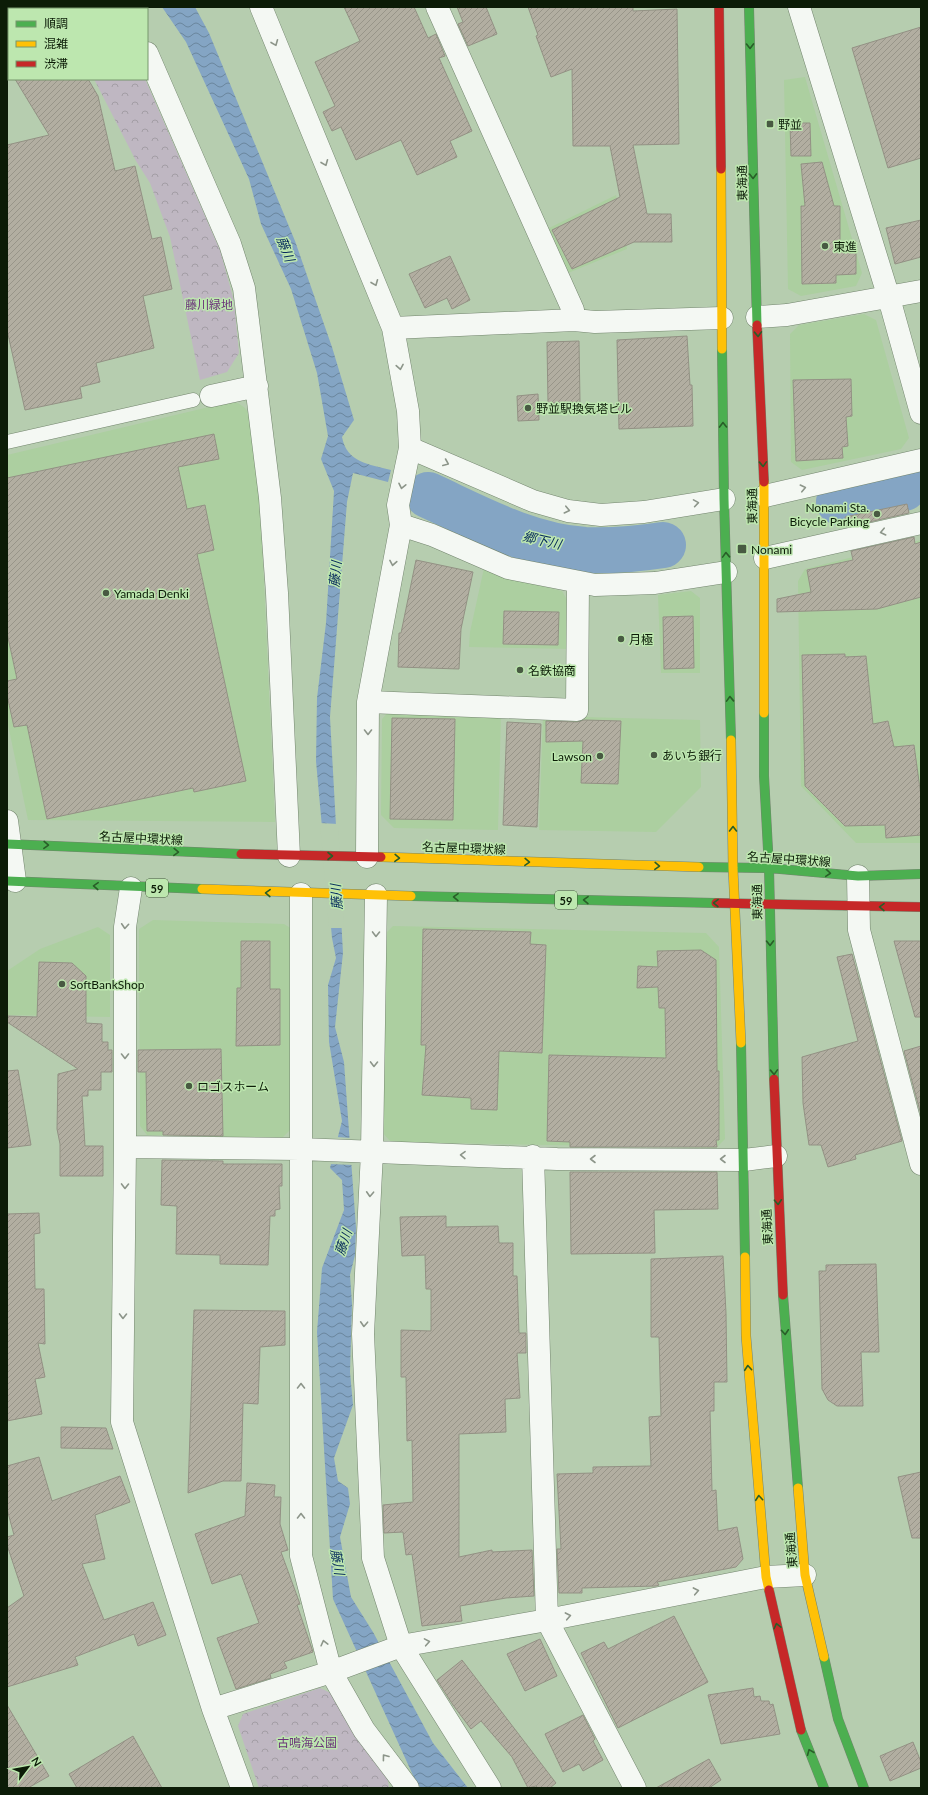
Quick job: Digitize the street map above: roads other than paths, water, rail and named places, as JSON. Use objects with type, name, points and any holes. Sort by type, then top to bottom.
[{"type":"main road","name":"東海通","points":[[719,7],[724,499],[734,903],[739,972],[744,1160],[746,1336],[766,1577],[801,1730],[824,1788]]},
{"type":"main road","name":"東海通","points":[[749,7],[757,317],[765,496],[764,776],[769,868],[776,1156],[785,1333],[805,1575],[838,1719],[864,1788]]},
{"type":"main road","name":"名古屋中環状線","points":[[8,844],[296,856],[769,868],[858,876],[921,874]]},
{"type":"main road","name":"59","points":[[11,881],[131,888],[304,894],[921,907]]},
{"type":"street","points":[[261,7],[393,328],[408,411],[410,448],[398,505],[401,525],[368,702],[362,857]]},
{"type":"street","points":[[437,7],[572,310],[574,320]]},
{"type":"street","points":[[799,7],[889,298],[921,413]]},
{"type":"street","points":[[148,54],[230,244],[244,288],[268,477],[296,856]]},
{"type":"street","points":[[757,317],[787,315],[889,298],[921,291]]},
{"type":"street","points":[[393,328],[574,320],[595,322],[722,318]]},
{"type":"street","points":[[202,398],[257,386]]},
{"type":"street","points":[[410,448],[533,501],[568,511],[601,515],[644,512],[724,499]]},
{"type":"street","points":[[765,496],[921,460]]},
{"type":"street","points":[[765,558],[921,523]]},
{"type":"street","points":[[401,525],[432,535],[508,568],[595,586],[655,583],[726,572]]},
{"type":"street","points":[[368,702],[577,710],[578,583]]},
{"type":"street","points":[[7,821],[11,881]]},
{"type":"street","points":[[858,876],[859,930],[921,1164]]},
{"type":"street","points":[[131,888],[125,927],[125,1147],[122,1422],[213,1709],[242,1788]]},
{"type":"street","points":[[304,894],[306,1149],[301,1556],[337,1670],[364,1730],[407,1788]]},
{"type":"street","points":[[370,895],[363,1334],[373,1558],[395,1648],[490,1788]]},
{"type":"street","points":[[125,1147],[306,1149],[534,1156],[557,1159],[744,1160],[776,1156]]},
{"type":"street","points":[[534,1156],[547,1620],[634,1788]]},
{"type":"street","points":[[213,1709],[337,1670],[395,1648],[766,1577],[805,1575]]},
{"type":"lane","points":[[7,442],[202,398]]},
{"type":"water","name":"藤川","points":[[162,7],[195,7],[209,33],[295,241],[332,347],[354,420],[342,437],[345,446],[354,457],[360,461],[391,470],[388,482],[353,473],[347,502],[330,717],[343,953],[335,1027],[344,1062],[356,1228],[355,1255],[350,1275],[352,1304],[350,1372],[353,1405],[334,1458],[338,1481],[348,1488],[350,1504],[340,1537],[351,1597],[373,1632],[433,1743],[468,1788],[421,1788],[416,1782],[333,1599],[317,1332],[322,1268],[344,1210],[342,1180],[330,1168],[342,1121],[329,1042],[328,985],[336,958],[332,938],[316,761],[317,698],[326,623],[334,491],[321,459],[328,436],[317,373],[291,289],[261,224],[249,179],[186,42]]},
{"type":"waterway","name":"郷下川","points":[[839,502],[904,488]]},
{"type":"waterway","name":"郷下川","points":[[428,495],[504,530],[543,543],[585,550],[634,549],[663,545]]},
{"type":"place","name":"野並","points":[[770,124]]},
{"type":"place","name":"東進","points":[[825,246]]},
{"type":"place","name":"野並駅換気塔ビル","points":[[528,408]]},
{"type":"place","name":"Nonami Sta. Bicycle Parking","points":[[877,514]]},
{"type":"place","name":"Nonami","points":[[742,549]]},
{"type":"place","name":"Yamada Denki","points":[[106,593]]},
{"type":"place","name":"月極","points":[[621,639]]},
{"type":"place","name":"名鉄協商","points":[[520,670]]},
{"type":"place","name":"あいち銀行","points":[[654,755]]},
{"type":"place","name":"Lawson","points":[[600,756]]},
{"type":"place","name":"SoftBankShop","points":[[62,984]]},
{"type":"place","name":"ロゴスホーム","points":[[189,1086]]},
{"type":"park label","name":"藤川緑地","points":[[209,304]]},
{"type":"park label","name":"古鳴海公園","points":[[307,1742]]}]
